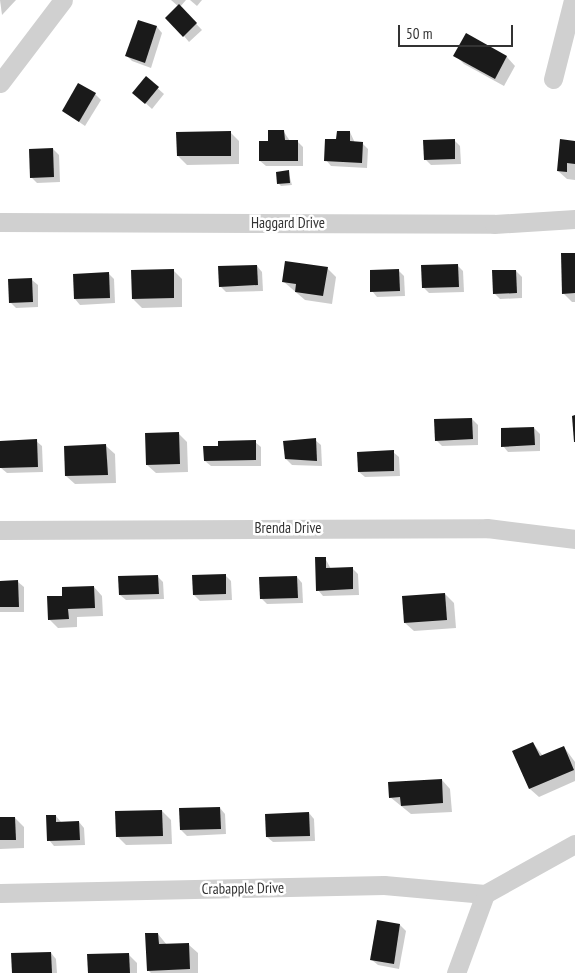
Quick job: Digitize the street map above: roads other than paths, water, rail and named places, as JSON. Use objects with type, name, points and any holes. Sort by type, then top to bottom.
[{"type":"street","points":[[0,83],[63,0]]},
{"type":"street","points":[[553,79],[573,0]]},
{"type":"street","name":"Haggard Drive","points":[[0,222],[494,224],[575,219]]},
{"type":"street","name":"Brenda Drive","points":[[0,530],[487,528],[575,539]]},
{"type":"street","points":[[456,973],[485,894],[575,844]]},
{"type":"street","name":"Crabapple Drive","points":[[0,893],[384,885],[485,894]]}]
